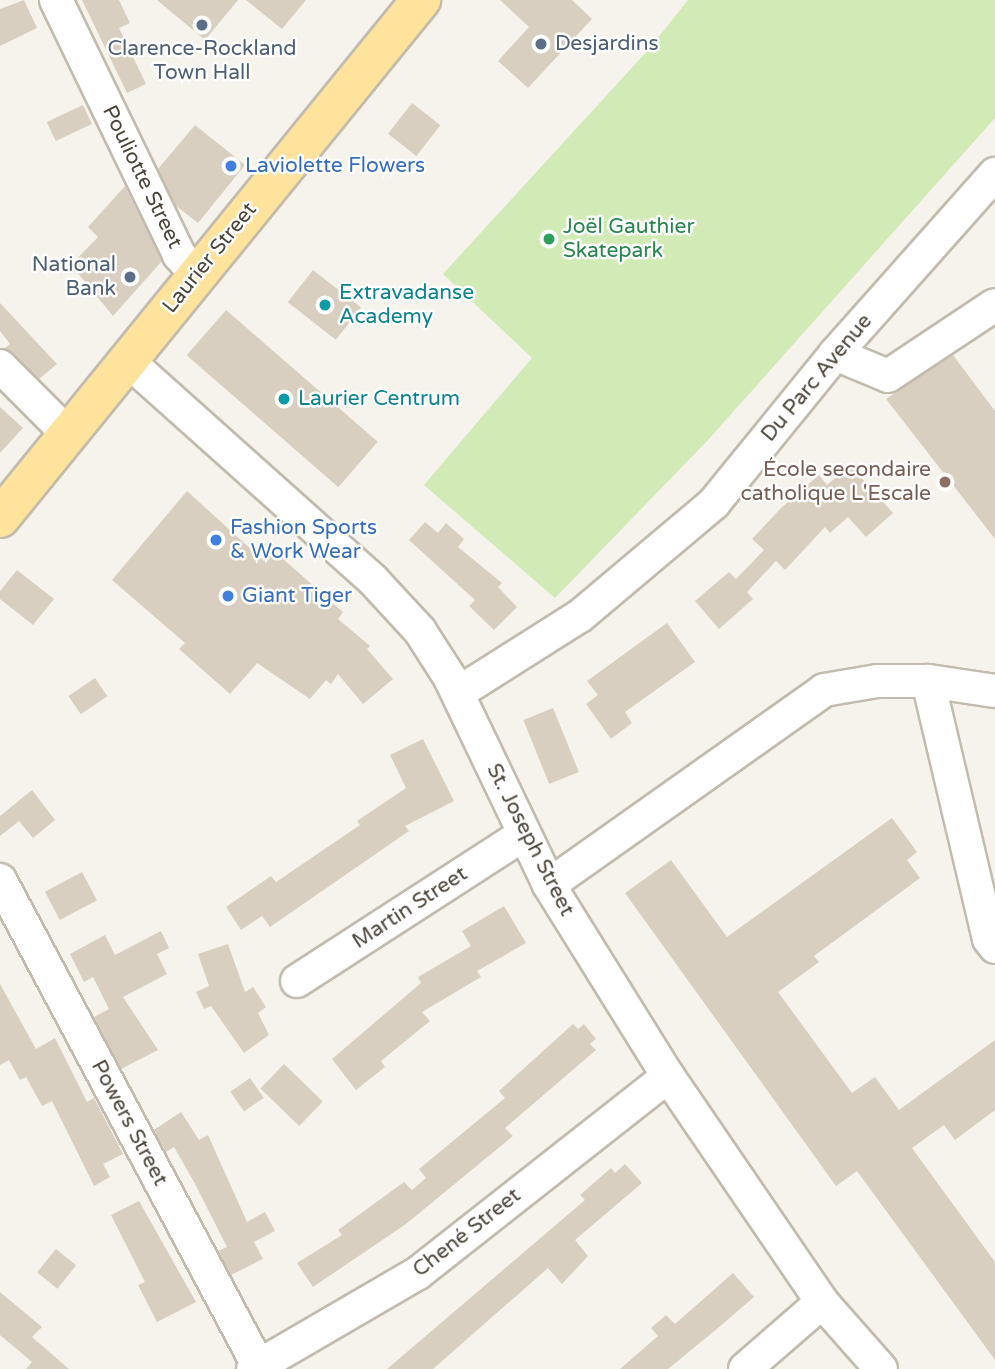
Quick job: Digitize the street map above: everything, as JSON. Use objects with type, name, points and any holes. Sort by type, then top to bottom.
[{"type":"main road","name":"Laurier Street","points":[[0,518],[421,0]]},
{"type":"street","name":"Pouliotte Street","points":[[56,0],[179,255],[197,274]]},
{"type":"street","name":"Du Parc Avenue","points":[[458,693],[580,616],[713,503],[835,354],[995,174]]},
{"type":"street","points":[[835,354],[888,376],[995,305]]},
{"type":"street","name":"St. Joseph Street","points":[[127,360],[373,580],[420,631],[458,693],[523,835],[550,885],[668,1076],[822,1302],[881,1369]]},
{"type":"street","points":[[0,366],[68,434]]},
{"type":"street","points":[[550,885],[824,690],[877,681],[928,681],[995,691]]},
{"type":"street","points":[[928,681],[989,939],[995,947]]},
{"type":"street","name":"Martin Street","points":[[297,981],[523,835]]},
{"type":"street","name":"Powers Street","points":[[0,880],[256,1367]]},
{"type":"street","name":"Chené Street","points":[[256,1367],[418,1273],[668,1076]]},
{"type":"street","points":[[745,1369],[822,1302]]},
{"type":"green space","points":[[688,0],[995,0],[995,118],[708,440],[555,598],[424,485],[532,358],[443,274],[649,49]]},
{"type":"building","points":[[24,0],[37,28],[0,46],[0,9]]},
{"type":"building","points":[[82,0],[119,0],[130,23],[119,28],[146,84],[127,93]]},
{"type":"building","name":"Clarence-Rockland Town Hall","points":[[157,0],[238,0],[205,40]]},
{"type":"building","name":"Clarence-Rockland Town Hall","points":[[246,0],[306,0],[282,29]]},
{"type":"building","name":"Desjardins","points":[[500,0],[572,0],[592,19],[528,88],[498,61],[529,27]]},
{"type":"building","points":[[412,103],[440,125],[416,156],[388,134]]},
{"type":"building","points":[[83,105],[92,124],[56,141],[47,122]]},
{"type":"building","points":[[195,125],[245,165],[198,223],[175,205],[158,169]]},
{"type":"building","points":[[125,186],[162,261],[113,316],[71,265],[98,237],[88,227]]},
{"type":"building","name":"Extravadanse Academy","points":[[313,270],[361,308],[336,340],[288,302]]},
{"type":"building","points":[[0,303],[57,364],[39,379],[5,348],[10,344],[0,331]]},
{"type":"building","name":"Laurier Centrum","points":[[226,310],[378,442],[338,487],[187,355]]},
{"type":"building","points":[[953,355],[995,411],[995,539],[886,399]]},
{"type":"building","points":[[0,407],[23,428],[0,453]]},
{"type":"building","points":[[850,465],[893,513],[866,537],[848,517],[830,533],[825,527],[785,570],[776,561],[747,592],[753,599],[719,629],[695,601],[729,572],[736,579],[764,550],[752,539],[781,508],[819,475],[827,485]]},
{"type":"building","name":"Giant Tiger","points":[[187,491],[264,561],[273,550],[343,612],[338,619],[370,646],[367,649],[393,679],[363,704],[338,674],[331,684],[326,680],[310,699],[257,663],[230,694],[179,649],[185,643],[112,580]]},
{"type":"building","points":[[425,522],[438,533],[446,523],[464,539],[458,547],[502,583],[498,587],[517,607],[494,630],[469,606],[475,600],[409,540]]},
{"type":"building","points":[[17,570],[54,599],[33,625],[0,599],[0,591]]},
{"type":"building","points":[[667,623],[695,662],[625,712],[632,723],[611,739],[586,704],[598,695],[587,681]]},
{"type":"building","points":[[95,678],[107,696],[81,714],[68,696]]},
{"type":"building","points":[[553,708],[579,772],[549,784],[523,720]]},
{"type":"building","points":[[423,739],[454,801],[405,826],[409,831],[270,927],[262,916],[241,930],[226,907],[271,876],[276,882],[360,825],[357,821],[406,788],[390,755]]},
{"type":"building","points":[[32,790],[55,820],[33,838],[19,821],[0,836],[0,816]]},
{"type":"building","points":[[892,818],[917,852],[907,860],[920,878],[814,956],[819,962],[778,992],[852,1093],[875,1077],[899,1110],[995,1040],[995,1110],[955,1140],[944,1125],[912,1148],[995,1262],[995,1360],[857,1171],[836,1186],[625,893],[671,860],[727,937]]},
{"type":"building","points":[[82,872],[97,900],[60,920],[45,892]]},
{"type":"building","points":[[504,906],[526,943],[477,971],[481,977],[422,1012],[430,1021],[381,1061],[385,1067],[356,1090],[332,1059],[421,983],[418,977],[471,946],[462,931]]},
{"type":"building","points":[[161,931],[169,948],[157,954],[167,974],[123,997],[158,1050],[121,1069],[94,1017],[109,1009],[93,977],[84,982],[70,954],[105,935],[115,955]]},
{"type":"building","points":[[228,944],[245,992],[253,987],[266,1007],[258,1013],[269,1035],[244,1053],[211,1006],[204,1009],[196,992],[209,986],[198,954]]},
{"type":"building","points":[[0,984],[36,1049],[55,1038],[87,1102],[94,1098],[123,1154],[103,1164],[110,1177],[94,1186],[52,1101],[42,1106],[26,1077],[20,1080],[9,1060],[0,1065]]},
{"type":"building","points":[[573,1024],[578,1029],[584,1024],[596,1039],[590,1044],[596,1050],[505,1128],[513,1136],[406,1224],[313,1287],[297,1263],[342,1235],[338,1230],[404,1182],[412,1190],[426,1178],[419,1169],[505,1098],[499,1091]]},
{"type":"building","points":[[284,1064],[323,1102],[299,1126],[260,1088]]},
{"type":"building","points":[[250,1078],[264,1098],[244,1111],[230,1092]]},
{"type":"building","points":[[181,1112],[199,1140],[208,1135],[247,1222],[265,1212],[275,1231],[254,1242],[263,1259],[231,1275],[218,1251],[227,1247],[194,1182],[174,1147],[166,1152],[154,1130]]},
{"type":"building","points":[[625,1164],[642,1183],[575,1240],[588,1256],[562,1284],[548,1268],[433,1369],[387,1369],[585,1200],[580,1195],[611,1168],[615,1173]]},
{"type":"building","points":[[139,1201],[196,1302],[157,1322],[138,1285],[145,1282],[111,1215]]},
{"type":"building","points":[[56,1249],[76,1265],[57,1289],[37,1272]]},
{"type":"building","points":[[733,1273],[754,1297],[718,1328],[668,1369],[620,1369],[658,1336],[651,1328],[666,1315],[675,1324]]},
{"type":"building","points":[[0,1292],[42,1327],[32,1337],[69,1369],[26,1369],[32,1362],[0,1335]]},
{"type":"place","name":"Clarence-Rockland Town Hall","points":[[202,25]]},
{"type":"place","name":"Desjardins","points":[[541,44]]},
{"type":"place","name":"Laviolette Flowers","points":[[231,166]]},
{"type":"place","name":"Joël Gauthier Skatepark","points":[[549,239]]},
{"type":"place","name":"National Bank","points":[[130,277]]},
{"type":"place","name":"Extravadanse Academy","points":[[325,305]]},
{"type":"place","name":"Laurier Centrum","points":[[284,399]]},
{"type":"place","name":"École secondaire catholique L'Escale","points":[[945,482]]},
{"type":"place","name":"Fashion Sports & Work Wear","points":[[216,540]]},
{"type":"place","name":"Giant Tiger","points":[[228,596]]}]
